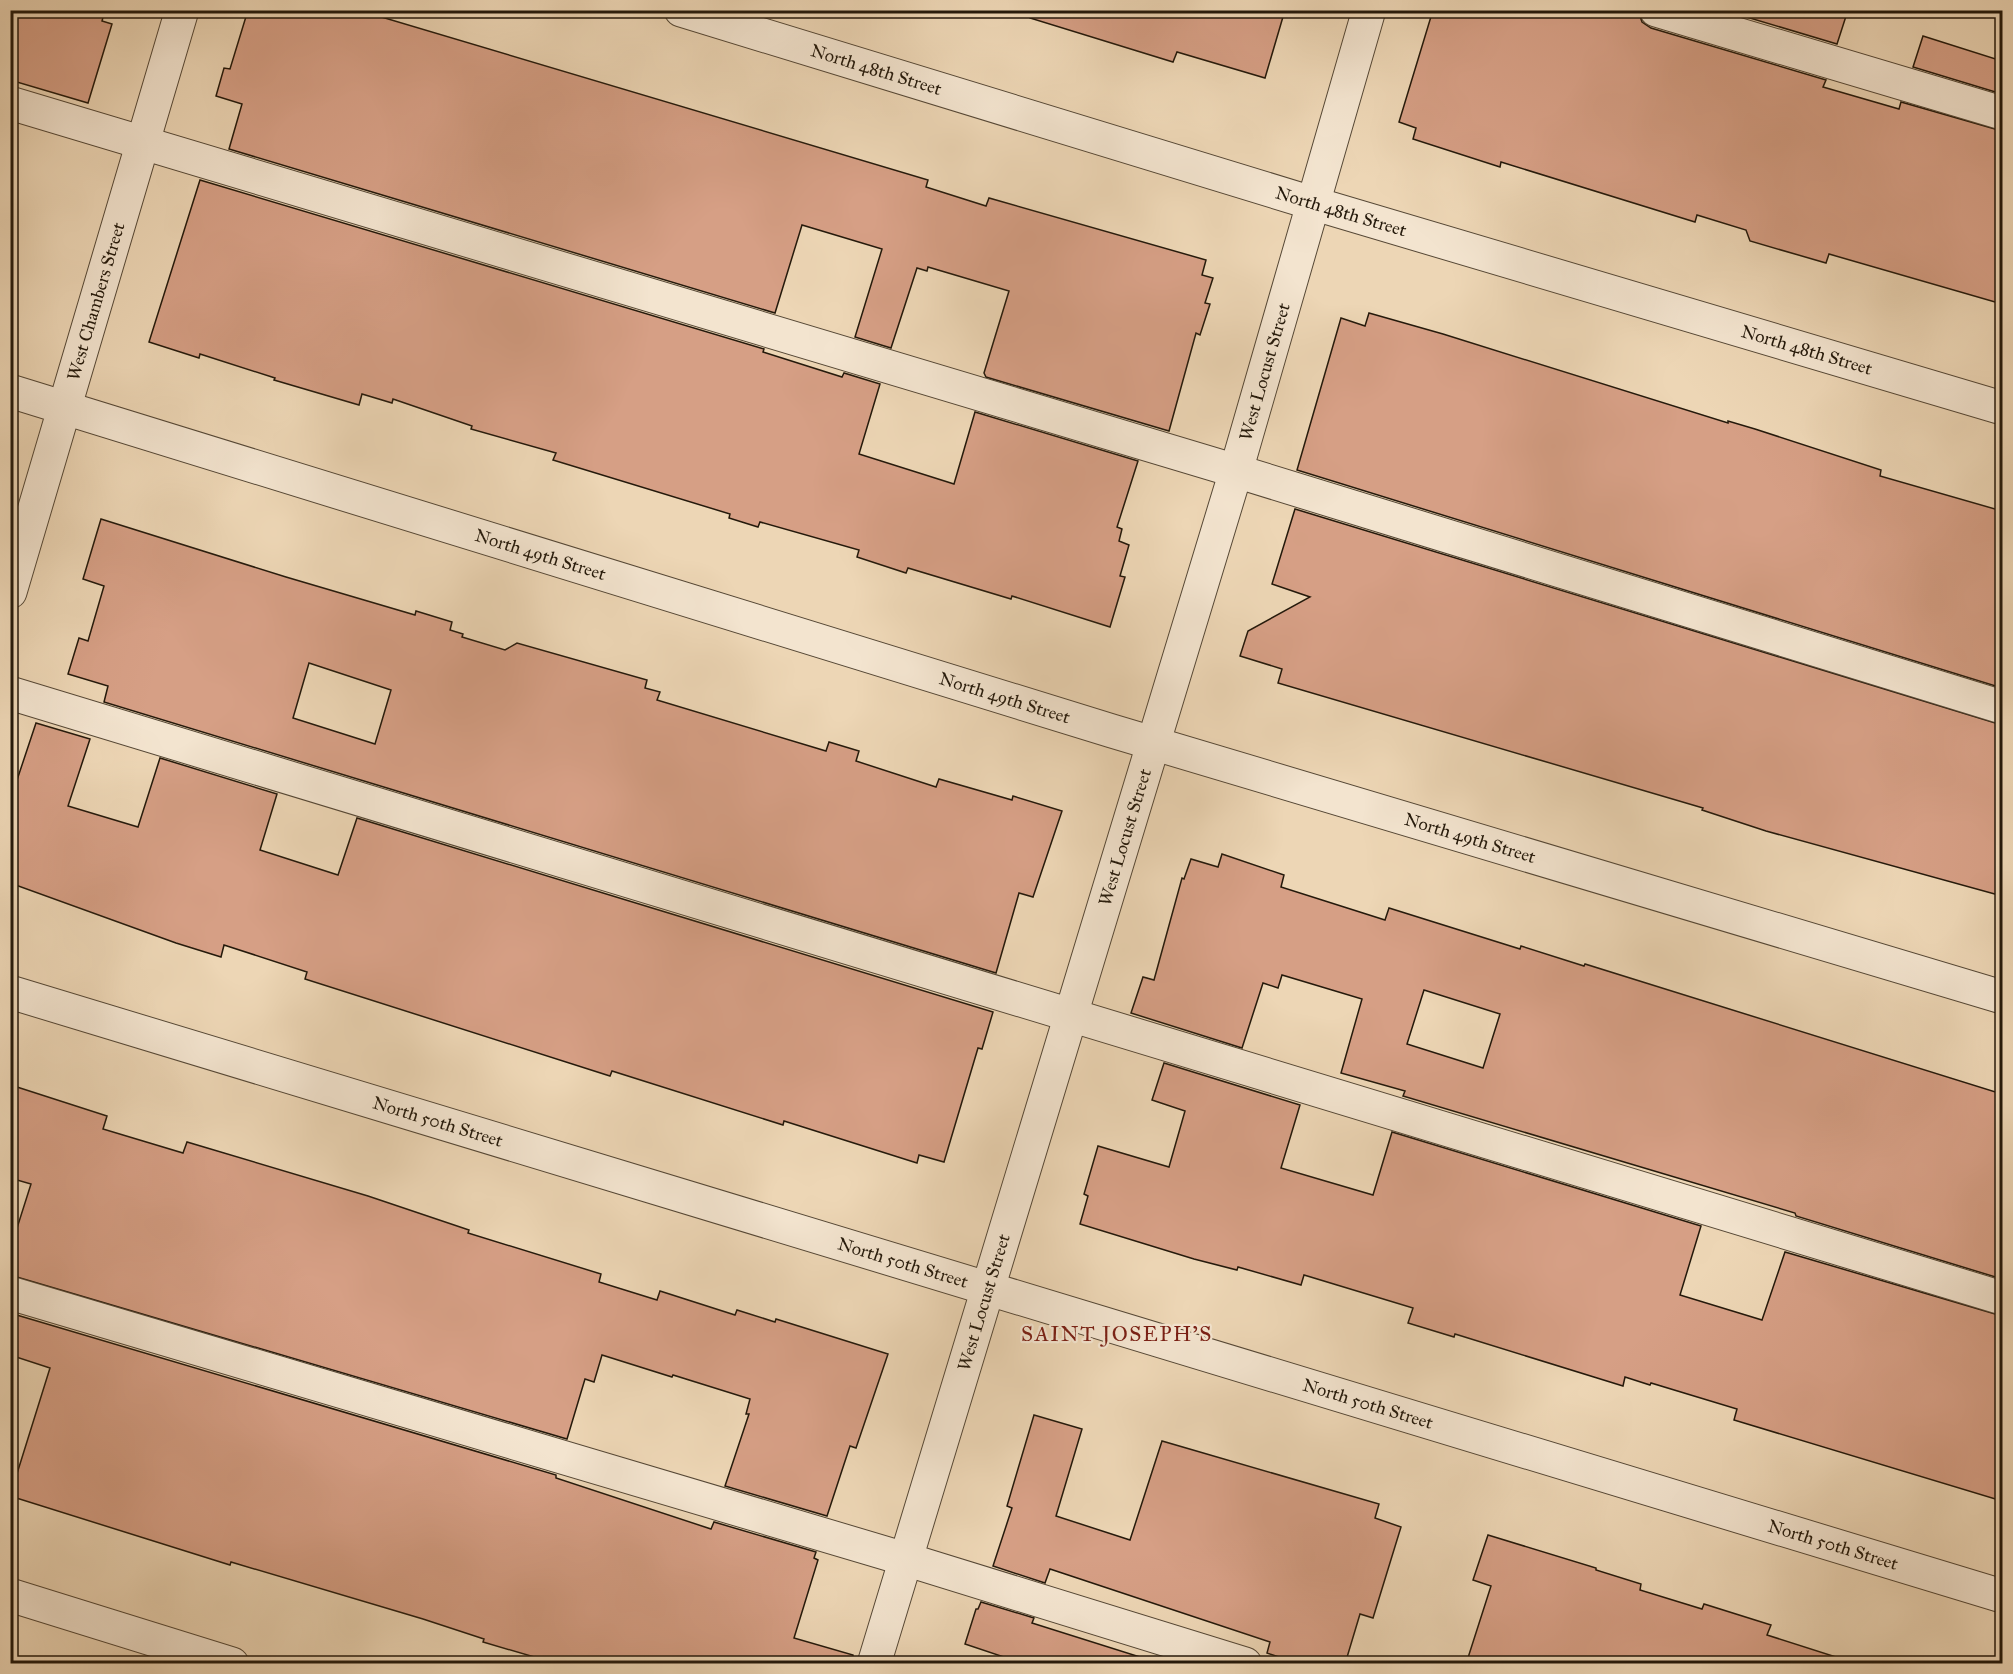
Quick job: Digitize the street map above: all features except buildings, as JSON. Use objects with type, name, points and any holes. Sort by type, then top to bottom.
[{"type":"street","name":"West Chambers Street","points":[[10,592],[183,10]]},
{"type":"street","name":"North 48th Street","points":[[681,10],[1312,203],[2002,408]]},
{"type":"street","name":"West Locust Street","points":[[874,1664],[1236,471],[1369,10]]},
{"type":"street","points":[[1656,10],[2002,113]]},
{"type":"street","points":[[10,103],[1236,471],[2002,707]]},
{"type":"street","name":"North 49th Street","points":[[10,391],[1152,743],[2002,997]]},
{"type":"street","points":[[10,693],[2002,1298]]},
{"type":"street","name":"North 50th Street","points":[[10,992],[2002,1596]]},
{"type":"street","points":[[10,1293],[905,1559],[1245,1664]]},
{"type":"street","points":[[10,1595],[232,1664]]},
{"type":"district","name":"SAINT JOSEPH'S","points":[[1117,1334]]}]
